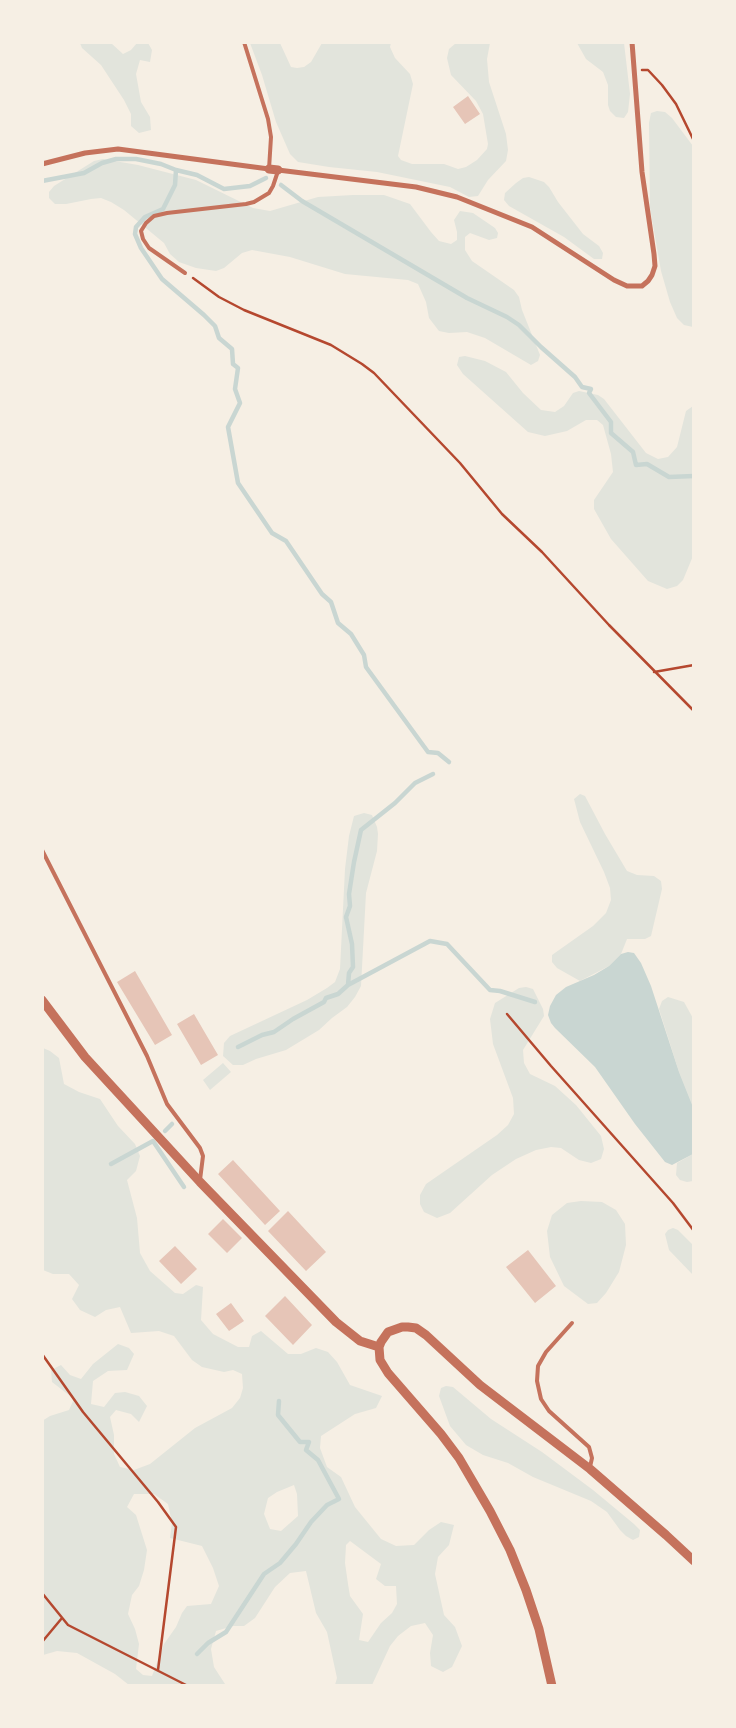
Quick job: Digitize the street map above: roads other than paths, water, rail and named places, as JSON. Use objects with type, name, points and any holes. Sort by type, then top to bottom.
[{"type":"street","points":[[42,164],[85,153],[118,149],[416,187],[457,197],[518,220],[614,280],[627,286],[642,286],[652,275],[655,266],[642,172],[632,42]]},
{"type":"street","points":[[42,1000],[85,1057],[200,1182],[336,1322],[360,1341],[379,1347]]},
{"type":"street","points":[[552,1686],[542,1638],[510,1550],[459,1458],[382,1365],[379,1347],[384,1337],[393,1330],[408,1327],[421,1331],[480,1385],[590,1469],[694,1561]]},
{"type":"lane","points":[[185,273],[150,248],[143,239],[142,231],[146,223],[154,216],[167,213],[254,202],[268,193],[273,186],[274,169],[268,120],[244,42]]},
{"type":"lane","points":[[42,850],[148,1056],[167,1104],[200,1148],[203,1156],[200,1182]]},
{"type":"lane","points":[[572,1323],[546,1352],[538,1366],[537,1382],[541,1399],[549,1411],[589,1447],[592,1458],[590,1469]]},
{"type":"waterway","points":[[42,181],[84,173],[102,163],[116,159],[136,159],[161,164],[197,175],[224,189],[250,186],[266,178]]},
{"type":"waterway","points":[[176,170],[175,185],[163,209],[145,217],[136,227],[135,234],[141,248],[162,279],[204,315],[215,326],[219,338],[232,349],[233,364],[238,368],[235,389],[240,403],[228,427],[238,483],[272,533],[286,541],[322,594],[331,602],[338,623],[351,634],[364,655],[366,667],[428,752],[438,753],[449,762]]},
{"type":"waterway","points":[[281,185],[302,201],[467,298],[507,317],[519,325],[575,377],[582,387],[591,389],[589,393],[611,422],[611,433],[633,452],[636,465],[647,464],[669,477],[694,476]]},
{"type":"waterway","points":[[238,1047],[262,1035],[274,1032],[324,1002],[326,998],[338,994],[348,985],[349,973],[353,967],[352,944],[346,917],[350,906],[349,894],[361,830],[395,803],[415,783],[433,774]]},
{"type":"waterway","points":[[348,985],[430,941],[447,944],[490,990],[500,991],[535,1002]]},
{"type":"waterway","points":[[165,1131],[172,1124]]},
{"type":"waterway","points":[[111,1164],[153,1141],[184,1187]]},
{"type":"waterway","points":[[197,1654],[208,1643],[226,1632],[264,1574],[280,1563],[311,1522],[327,1505],[339,1499],[318,1460],[306,1450],[309,1442],[300,1442],[278,1415],[279,1401]]}]
